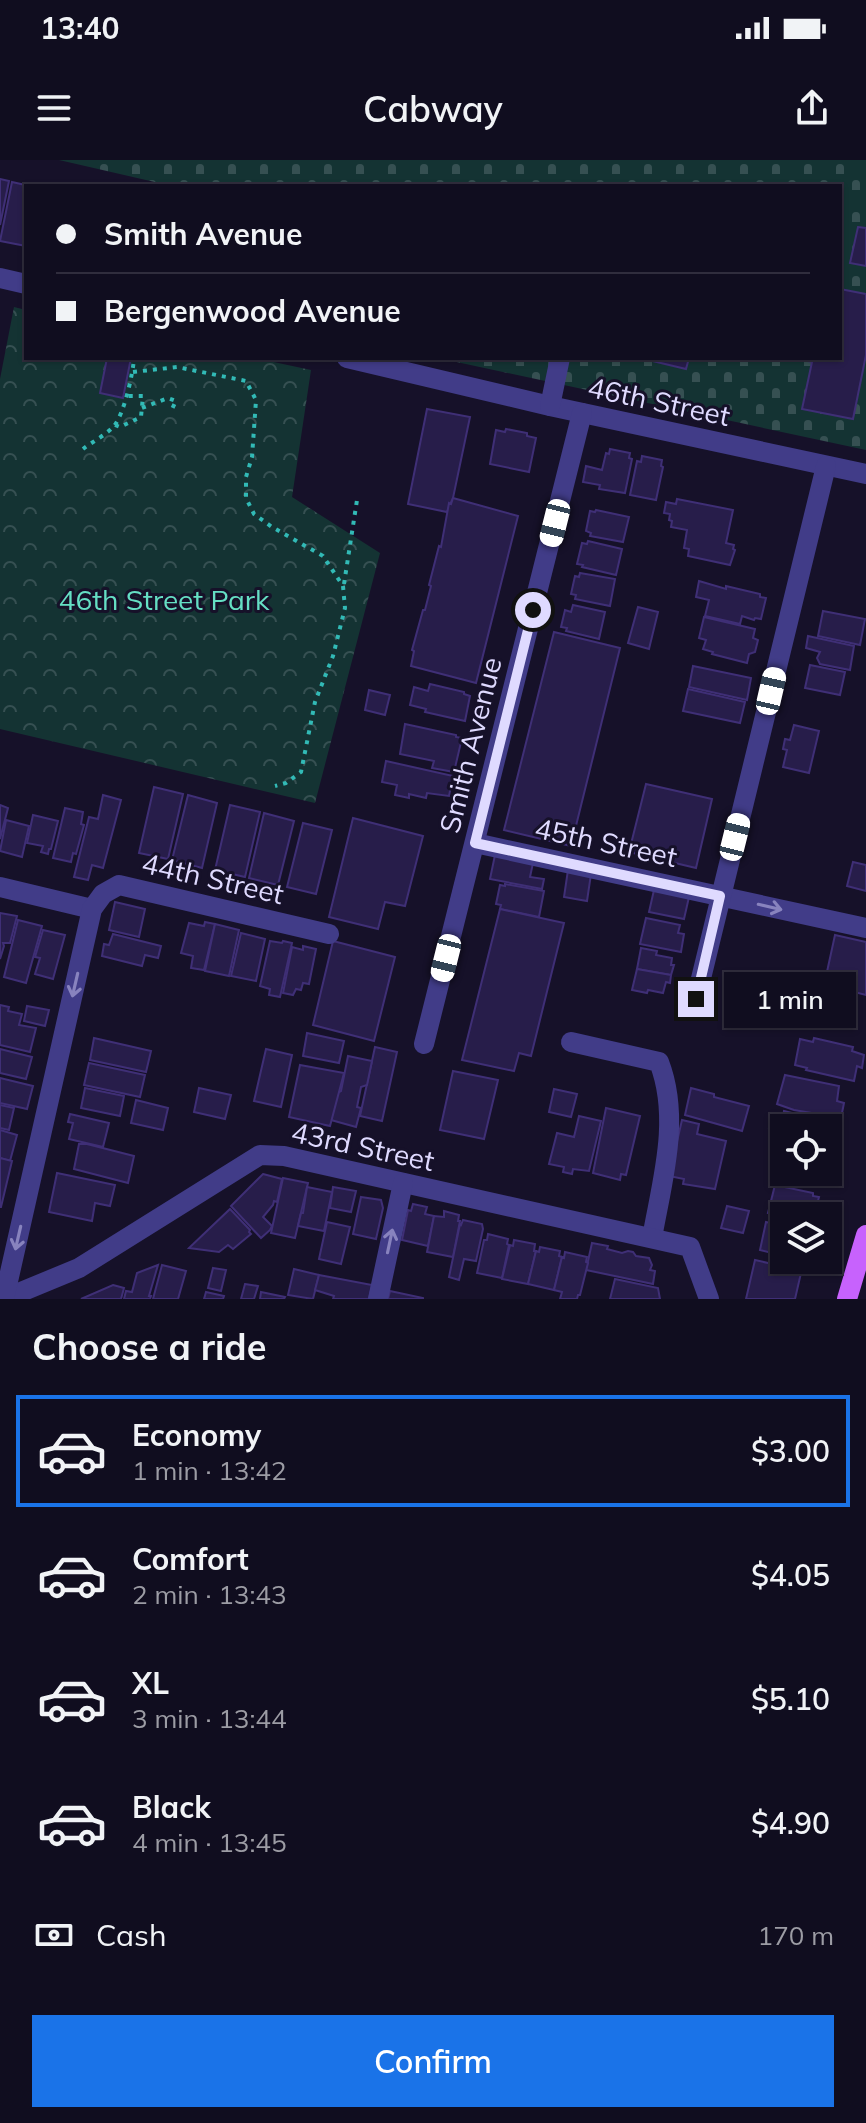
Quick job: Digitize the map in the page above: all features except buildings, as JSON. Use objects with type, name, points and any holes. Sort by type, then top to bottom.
[{"type":"main road","points":[[847,1299],[866,1235]]},
{"type":"street","points":[[0,278],[24,284]]},
{"type":"street","name":"46th Street","points":[[355,360],[550,406],[866,474]]},
{"type":"street","points":[[550,406],[560,360]]},
{"type":"street","name":"Smith Avenue","points":[[424,1044],[582,413]]},
{"type":"street","points":[[696,999],[826,466]]},
{"type":"street","name":"45th Street","points":[[475,843],[866,928]]},
{"type":"street","name":"44th Street","points":[[92,909],[103,894],[119,885],[329,934]]},
{"type":"street","points":[[0,887],[92,909],[3,1298]]},
{"type":"street","points":[[571,1042],[659,1062],[667,1090],[670,1136],[652,1238]]},
{"type":"street","name":"43rd Street","points":[[3,1298],[79,1268],[260,1155],[284,1156],[690,1247],[709,1299]]},
{"type":"street","points":[[378,1299],[403,1183]]},
{"type":"path","points":[[83,449],[115,425],[133,372],[134,360]]},
{"type":"path","points":[[133,372],[177,367],[246,381],[256,400],[246,498],[254,514],[323,556],[343,586]]},
{"type":"path","points":[[115,425],[120,427],[141,417],[143,396],[126,396]]},
{"type":"path","points":[[142,408],[168,398],[176,401],[172,409]]},
{"type":"path","points":[[275,786],[286,783],[301,772],[315,702],[333,656],[345,608],[343,586],[357,500]]},
{"type":"green space","points":[[59,160],[866,160],[866,450],[447,360],[842,360],[842,184],[163,184]]},
{"type":"green space","name":"46th Street Park","points":[[14,307],[24,310],[24,360],[264,360],[311,370],[292,497],[380,553],[315,803],[0,729],[0,379]]},
{"type":"route","points":[[533,610],[475,843],[720,896],[696,999]]}]
